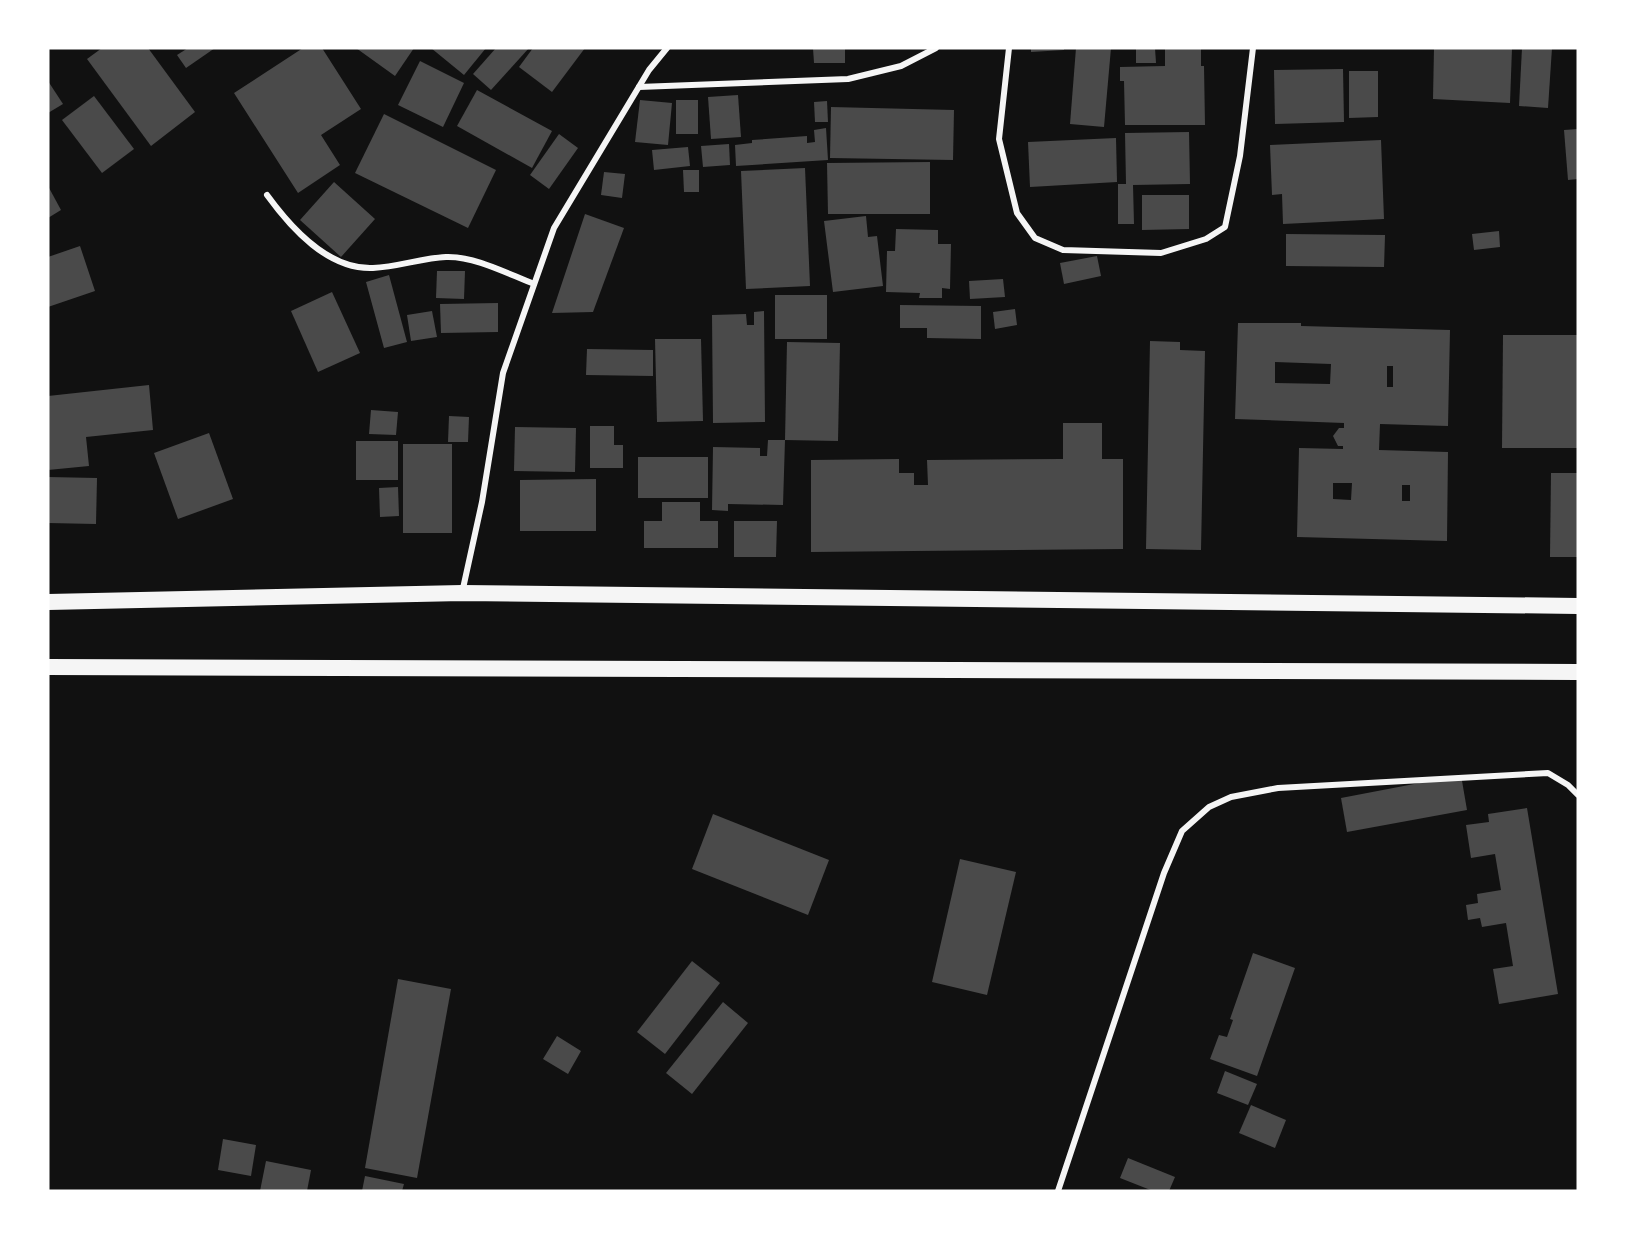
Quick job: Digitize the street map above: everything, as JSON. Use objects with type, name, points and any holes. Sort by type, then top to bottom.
[{"type":"highway","points":[[48,602],[462,593],[1578,606]]},
{"type":"highway","points":[[48,667],[1578,672]]},
{"type":"street","points":[[462,593],[482,502],[503,373],[554,228],[639,87],[667,48]]},
{"type":"street","points":[[639,87],[848,79],[901,66],[936,48]]},
{"type":"street","points":[[1009,48],[999,139],[1017,213],[1035,238],[1063,250],[1161,253],[1206,239],[1225,227],[1240,156],[1252,48]]},
{"type":"street","points":[[267,195],[292,228],[325,254],[350,266],[374,268],[448,257],[478,264],[534,284]]},
{"type":"street","points":[[1058,1191],[1164,873],[1182,831],[1209,807],[1231,797],[1278,788],[1548,773],[1568,785],[1578,795]]},
{"type":"building","points":[[102,48],[148,48],[195,112],[151,146],[87,59]]},
{"type":"building","points":[[188,48],[215,48],[186,68],[177,55]]},
{"type":"building","points":[[303,48],[322,48],[361,109],[321,135],[340,165],[298,193],[234,93]]},
{"type":"building","points":[[356,48],[414,48],[395,76]]},
{"type":"building","points":[[431,48],[486,48],[464,75]]},
{"type":"building","points":[[496,48],[529,48],[491,90],[473,74]]},
{"type":"building","points":[[533,48],[585,48],[552,92],[519,67]]},
{"type":"building","points":[[813,48],[845,48],[845,63],[814,63]]},
{"type":"building","points":[[1031,48],[1064,48],[1064,50],[1031,52]]},
{"type":"building","points":[[1076,48],[1111,48],[1104,127],[1070,124]]},
{"type":"building","points":[[1136,48],[1155,48],[1156,63],[1136,63]]},
{"type":"building","points":[[1165,48],[1201,48],[1201,66],[1204,66],[1205,125],[1125,125],[1124,81],[1120,81],[1120,67],[1165,66]]},
{"type":"building","points":[[1434,48],[1512,48],[1510,103],[1433,99]]},
{"type":"building","points":[[1522,48],[1552,48],[1548,108],[1519,106]]},
{"type":"building","points":[[420,61],[464,83],[443,127],[398,105]]},
{"type":"building","points":[[1343,69],[1344,122],[1275,124],[1274,70]]},
{"type":"building","points":[[1349,71],[1378,71],[1378,117],[1349,118]]},
{"type":"building","points":[[48,81],[63,104],[48,113]]},
{"type":"building","points":[[477,90],[552,131],[532,168],[457,126]]},
{"type":"building","points":[[738,95],[741,137],[711,139],[708,97]]},
{"type":"building","points":[[94,96],[134,149],[102,173],[62,120]]},
{"type":"building","points":[[640,100],[672,103],[668,145],[635,142]]},
{"type":"building","points":[[676,100],[698,100],[698,134],[676,134]]},
{"type":"building","points":[[827,101],[828,122],[815,122],[814,102]]},
{"type":"building","points":[[831,107],[954,110],[953,160],[830,158]]},
{"type":"building","points":[[384,114],[496,170],[468,228],[355,173]]},
{"type":"building","points":[[826,128],[828,160],[736,166],[735,145],[752,143],[752,140],[807,136],[807,143],[815,142],[814,130]]},
{"type":"building","points":[[1578,129],[1578,179],[1568,180],[1564,130]]},
{"type":"building","points":[[1189,132],[1190,184],[1133,185],[1134,224],[1118,224],[1118,184],[1126,184],[1125,133]]},
{"type":"building","points":[[559,134],[578,148],[549,189],[530,175]]},
{"type":"building","points":[[1116,138],[1117,182],[1030,187],[1028,142]]},
{"type":"building","points":[[1381,140],[1384,219],[1283,224],[1282,194],[1272,195],[1270,145]]},
{"type":"building","points":[[729,144],[730,165],[703,167],[701,146]]},
{"type":"building","points":[[688,147],[690,166],[654,170],[652,150]]},
{"type":"building","points":[[930,162],[930,214],[828,214],[827,163]]},
{"type":"building","points":[[805,168],[810,286],[746,289],[741,171]]},
{"type":"building","points":[[683,170],[699,170],[699,192],[684,192]]},
{"type":"building","points":[[604,172],[625,174],[622,198],[601,195]]},
{"type":"building","points":[[334,182],[375,219],[341,257],[300,220]]},
{"type":"building","points":[[48,186],[61,210],[48,218]]},
{"type":"building","points":[[1142,195],[1189,195],[1189,229],[1142,230]]},
{"type":"building","points":[[585,214],[624,228],[593,312],[552,313]]},
{"type":"building","points":[[866,216],[868,237],[877,236],[883,286],[833,292],[824,221]]},
{"type":"building","points":[[896,229],[938,230],[938,244],[951,244],[950,289],[942,288],[942,298],[919,298],[920,293],[886,292],[887,251],[895,251]]},
{"type":"building","points":[[1499,231],[1500,247],[1474,250],[1472,234]]},
{"type":"building","points":[[1286,234],[1385,235],[1384,267],[1286,266]]},
{"type":"building","points":[[80,246],[95,291],[48,307],[48,257]]},
{"type":"building","points":[[1097,256],[1101,276],[1064,284],[1060,263]]},
{"type":"building","points":[[437,271],[465,271],[464,299],[436,298]]},
{"type":"building","points":[[389,275],[407,342],[384,348],[366,282]]},
{"type":"building","points":[[1003,279],[1005,297],[970,299],[969,281]]},
{"type":"building","points":[[332,292],[360,353],[318,372],[291,311]]},
{"type":"building","points":[[775,295],[827,295],[827,339],[775,339]]},
{"type":"building","points":[[498,303],[498,332],[441,333],[440,304]]},
{"type":"building","points":[[900,305],[981,306],[981,339],[927,338],[927,328],[900,328]]},
{"type":"building","points":[[1015,309],[1017,325],[995,329],[993,312]]},
{"type":"building","points":[[432,311],[437,337],[411,341],[407,315]]},
{"type":"building","points":[[764,311],[765,422],[713,423],[712,315],[746,314],[747,325],[754,325],[754,312]]},
{"type":"building","points":[[1238,323],[1301,323],[1301,326],[1450,330],[1448,426],[1380,424],[1379,450],[1448,452],[1447,541],[1297,537],[1299,448],[1343,449],[1343,446],[1338,446],[1333,436],[1339,428],[1344,428],[1344,423],[1235,419]],"holes":[[[1275,362],[1331,364],[1330,384],[1275,383]],[[1387,366],[1393,366],[1393,387],[1387,387]],[[1333,483],[1352,483],[1351,500],[1333,499]],[[1402,485],[1410,485],[1410,501],[1402,501]]]},
{"type":"building","points":[[1503,335],[1578,335],[1578,448],[1502,448]]},
{"type":"building","points":[[655,339],[701,339],[703,421],[657,422]]},
{"type":"building","points":[[1150,341],[1180,342],[1180,350],[1205,351],[1201,550],[1146,549]]},
{"type":"building","points":[[787,342],[840,343],[838,441],[785,440]]},
{"type":"building","points":[[587,349],[653,350],[653,376],[586,375]]},
{"type":"building","points":[[149,385],[153,430],[86,437],[89,466],[48,470],[48,396]]},
{"type":"building","points":[[371,410],[398,412],[396,435],[369,434]]},
{"type":"building","points":[[449,416],[469,417],[468,442],[448,442]]},
{"type":"building","points":[[1063,423],[1102,423],[1102,459],[1123,459],[1123,549],[811,552],[811,460],[899,459],[899,473],[914,473],[914,485],[928,485],[927,460],[1063,459]]},
{"type":"building","points":[[590,426],[614,426],[614,445],[623,445],[623,468],[590,468]]},
{"type":"building","points":[[515,427],[576,428],[575,472],[514,471]]},
{"type":"building","points":[[209,433],[233,499],[178,519],[154,453]]},
{"type":"building","points":[[768,440],[785,440],[783,505],[728,504],[728,511],[712,510],[713,447],[760,448],[760,456],[767,456]]},
{"type":"building","points":[[356,441],[398,441],[398,480],[356,480]]},
{"type":"building","points":[[403,444],[452,444],[452,533],[403,533]]},
{"type":"building","points":[[638,457],[708,457],[708,498],[638,498]]},
{"type":"building","points":[[1551,473],[1578,473],[1578,557],[1550,557]]},
{"type":"building","points":[[48,477],[97,478],[96,524],[48,523]]},
{"type":"building","points":[[596,479],[596,531],[520,531],[520,480]]},
{"type":"building","points":[[398,487],[399,516],[380,517],[379,488]]},
{"type":"building","points":[[662,502],[700,502],[700,521],[718,521],[718,548],[644,548],[644,521],[662,521]]},
{"type":"building","points":[[734,521],[777,521],[776,557],[734,557]]},
{"type":"building","points":[[1461,775],[1467,810],[1347,832],[1341,798]]},
{"type":"building","points":[[1527,808],[1558,994],[1499,1004],[1493,969],[1513,966],[1506,923],[1482,927],[1480,918],[1468,920],[1466,905],[1478,903],[1477,894],[1501,890],[1495,854],[1471,858],[1466,825],[1489,822],[1488,814]]},
{"type":"building","points":[[713,814],[829,860],[808,915],[692,869]]},
{"type":"building","points":[[960,859],[1016,872],[987,995],[932,982]]},
{"type":"building","points":[[1253,953],[1295,968],[1257,1076],[1210,1059],[1219,1035],[1227,1037],[1233,1020],[1230,1019]]},
{"type":"building","points":[[692,961],[720,983],[665,1054],[637,1032]]},
{"type":"building","points":[[398,979],[451,989],[417,1178],[365,1168]]},
{"type":"building","points":[[723,1002],[748,1023],[692,1094],[666,1073]]},
{"type":"building","points":[[557,1036],[581,1051],[568,1074],[543,1059]]},
{"type":"building","points":[[1225,1071],[1257,1084],[1248,1105],[1217,1093]]},
{"type":"building","points":[[1251,1105],[1286,1120],[1275,1148],[1239,1133]]},
{"type":"building","points":[[223,1139],[256,1145],[251,1176],[218,1170]]},
{"type":"building","points":[[1128,1158],[1175,1177],[1169,1191],[1153,1191],[1120,1178]]},
{"type":"building","points":[[266,1161],[311,1170],[307,1191],[260,1191]]},
{"type":"building","points":[[365,1176],[404,1184],[402,1191],[362,1191]]}]
